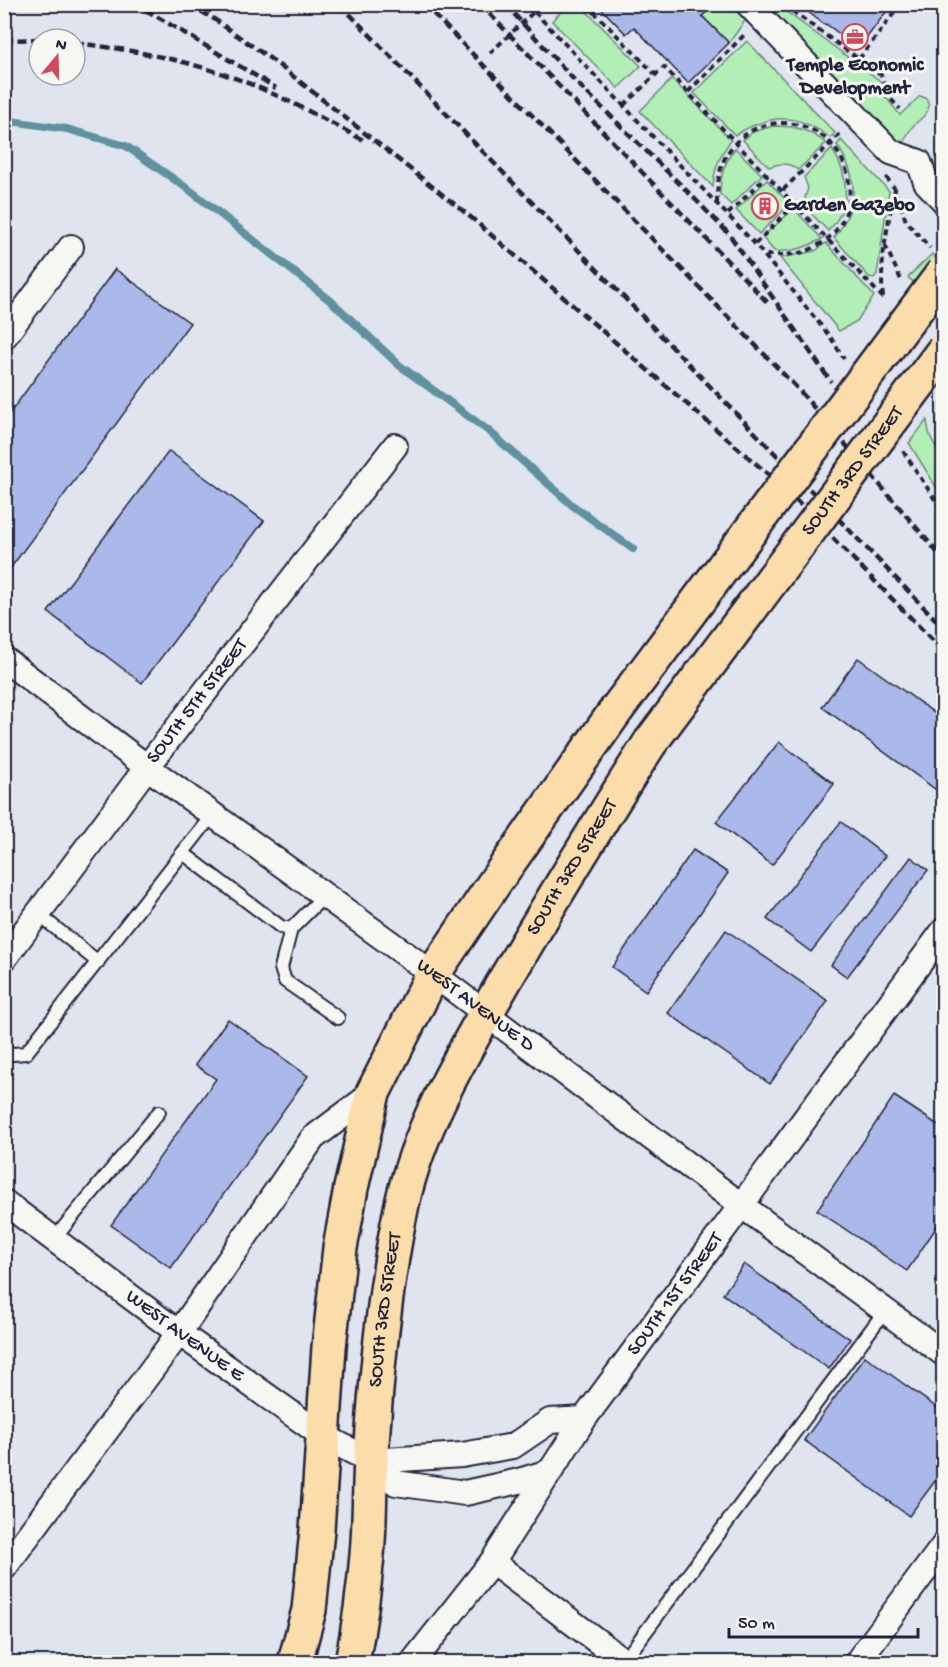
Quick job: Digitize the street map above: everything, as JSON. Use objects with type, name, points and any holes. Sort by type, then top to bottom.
[{"type":"main road","points":[[295,1662],[309,1610],[329,1347],[340,1248],[373,1093],[433,974],[495,882],[617,709],[944,272]]},
{"type":"main road","name":"SOUTH 3RD STREET","points":[[371,1461],[384,1310],[402,1204],[415,1157],[432,1113],[573,864],[651,743],[944,350]]},
{"type":"main road","points":[[352,1662],[361,1618],[368,1552],[371,1461]]},
{"type":"street","points":[[748,4],[891,152],[919,162],[926,182],[944,201]]},
{"type":"street","points":[[4,337],[71,247]]},
{"type":"street","name":"SOUTH 5TH STREET","points":[[4,959],[147,767],[395,446]]},
{"type":"street","name":"WEST AVENUE D","points":[[4,659],[147,767],[433,974],[944,1354]]},
{"type":"street","name":"SOUTH 1ST STREET","points":[[413,1662],[492,1562],[584,1419],[944,930]]},
{"type":"street","points":[[4,1568],[179,1333],[313,1138],[373,1093]]},
{"type":"street","name":"WEST AVENUE E","points":[[4,1202],[179,1333],[323,1436],[371,1461],[396,1483],[465,1493],[549,1472]]},
{"type":"street","points":[[371,1461],[462,1455],[513,1446],[550,1421],[584,1419]]},
{"type":"street","points":[[856,1662],[944,1545]]},
{"type":"street","points":[[492,1562],[624,1662]]},
{"type":"lane","points":[[4,1051],[13,1054],[26,1053],[213,814]]},
{"type":"lane","points":[[183,853],[281,927],[291,929]]},
{"type":"lane","points":[[325,895],[291,929],[281,968],[285,981],[338,1018]]},
{"type":"lane","points":[[38,914],[98,962]]},
{"type":"lane","points":[[54,1239],[159,1112]]},
{"type":"lane","points":[[624,1662],[885,1311]]},
{"type":"path","points":[[527,4],[755,243],[831,338],[849,368]]},
{"type":"path","points":[[490,53],[533,10],[542,4]]},
{"type":"path","points":[[586,4],[655,74]]},
{"type":"path","points":[[782,4],[881,75],[888,96],[900,109]]},
{"type":"path","points":[[859,59],[901,4]]},
{"type":"path","points":[[688,92],[746,33]]},
{"type":"path","points":[[624,105],[664,67],[783,190],[890,306]]},
{"type":"path","points":[[717,203],[718,176],[725,156],[736,142],[756,128],[776,123],[796,123],[816,130],[831,143],[844,160],[849,180],[849,200],[843,220],[828,238],[814,248],[794,255],[763,255]]},
{"type":"path","points":[[783,190],[843,132]]},
{"type":"path","points":[[728,214],[768,175]]},
{"type":"path","points":[[883,297],[881,277],[883,250],[895,189]]},
{"type":"path","points":[[755,243],[795,204]]},
{"type":"path","points":[[900,446],[944,513]]},
{"type":"green space","points":[[569,4],[580,5],[641,66],[618,88],[552,21]]},
{"type":"green space","points":[[699,5],[756,5],[729,43],[702,16],[707,12]]},
{"type":"green space","points":[[764,5],[777,5],[879,80],[884,95],[900,115],[920,96],[926,98],[928,110],[910,130],[902,147]]},
{"type":"green space","points":[[747,41],[835,133],[830,138],[806,124],[783,119],[760,123],[735,135],[694,93]]},
{"type":"green space","points":[[672,79],[731,140],[718,162],[713,187],[640,111]]},
{"type":"green space","points":[[773,126],[801,129],[826,143],[798,170],[784,164],[769,167],[743,140],[753,132]]},
{"type":"green space","points":[[841,140],[889,191],[877,274],[874,278],[869,277],[834,238],[848,215],[853,192],[850,169],[837,145]]},
{"type":"green space","points":[[735,148],[762,175],[731,205],[720,194],[720,187],[728,158]]},
{"type":"green space","points":[[832,149],[842,169],[845,191],[841,212],[828,231],[803,205],[808,188],[804,177]]},
{"type":"green space","points":[[767,180],[790,204],[759,234],[736,210]]},
{"type":"green space","points":[[794,209],[822,239],[799,249],[774,251],[762,237]]},
{"type":"green space","points":[[826,243],[874,296],[857,321],[839,331],[780,258],[815,251]]},
{"type":"green space","points":[[932,254],[943,266],[943,312],[908,277]]},
{"type":"green space","points":[[927,420],[932,439],[943,454],[943,498],[909,443]]},
{"type":"building","points":[[597,4],[699,4],[707,12],[702,16],[729,43],[688,83],[634,27],[626,34]]},
{"type":"building","name":"Temple Economic Development","points":[[798,4],[892,4],[859,48]]},
{"type":"building","name":"Garden Gazebo","points":[[765,193],[774,197],[778,206],[774,215],[765,219],[756,215],[752,206],[756,197]]},
{"type":"building","points":[[115,269],[190,323],[4,577],[4,421]]},
{"type":"building","points":[[169,451],[264,521],[142,683],[48,612]]},
{"type":"building","points":[[858,658],[944,720],[942,794],[822,707]]},
{"type":"building","points":[[779,742],[834,784],[772,865],[716,822]]},
{"type":"building","points":[[841,822],[885,856],[811,952],[767,919]]},
{"type":"building","points":[[693,850],[728,873],[646,991],[612,967]]},
{"type":"building","points":[[911,857],[928,870],[847,977],[831,965]]},
{"type":"building","points":[[726,930],[828,1001],[770,1084],[668,1013]]},
{"type":"building","points":[[228,1019],[308,1076],[171,1268],[111,1225],[216,1079],[195,1065]]},
{"type":"building","points":[[894,1096],[944,1129],[944,1216],[907,1271],[817,1210]]},
{"type":"building","points":[[744,1264],[850,1339],[829,1369],[723,1294]]},
{"type":"building","points":[[865,1356],[944,1413],[944,1469],[909,1516],[804,1440]]},
{"type":"waterway","points":[[4,120],[67,129],[126,146],[191,191],[331,301],[399,365],[490,432],[572,505],[633,549]]},
{"type":"railway","points":[[133,4],[276,88]]},
{"type":"railway","points":[[189,4],[275,62],[467,214],[783,487],[944,652]]},
{"type":"railway","points":[[340,4],[944,628]]},
{"type":"railway","points":[[424,4],[799,390],[944,560]]},
{"type":"railway","points":[[480,4],[770,305]]},
{"type":"railway","points":[[505,4],[575,81],[729,234],[831,382]]},
{"type":"railway","points":[[4,40],[27,39]]},
{"type":"railway","points":[[87,44],[155,56],[232,77],[283,99],[365,141]]},
{"type":"place","name":"Temple Economic Development","points":[[855,37]]},
{"type":"place","name":"Garden Gazebo","points":[[765,206]]}]
